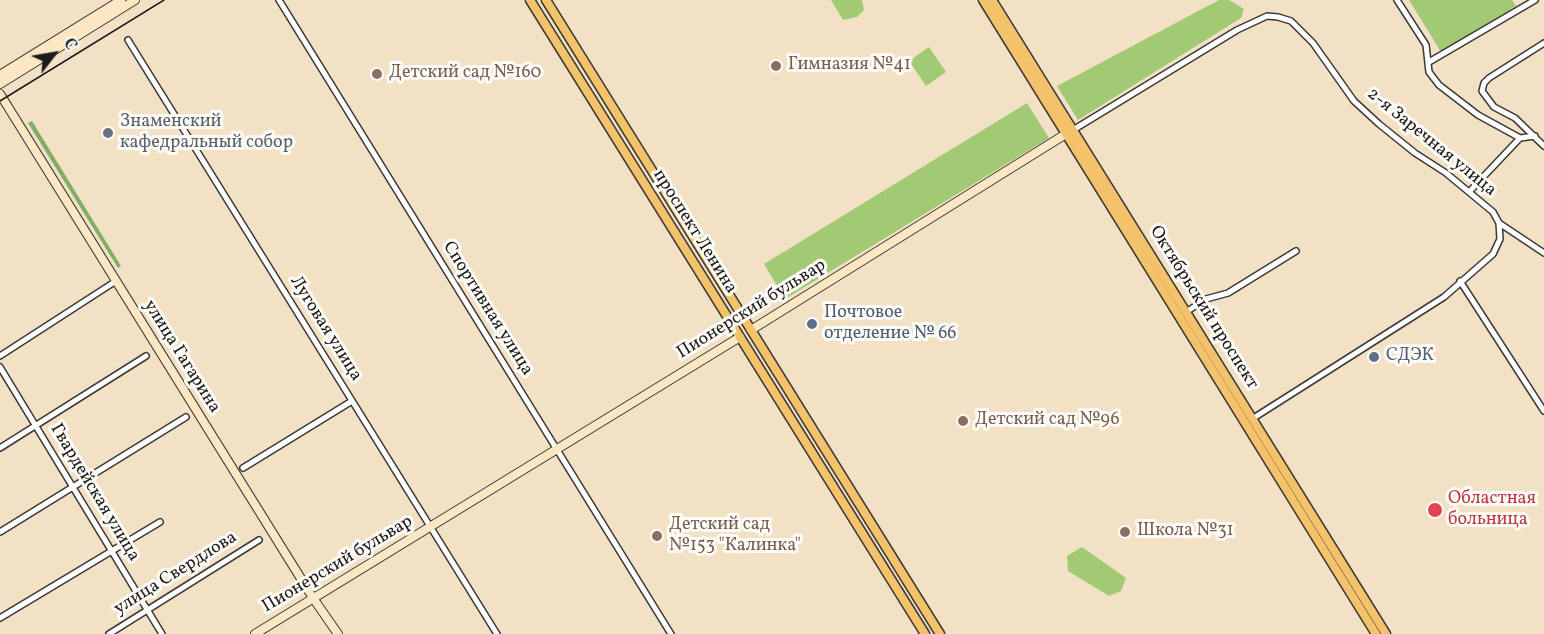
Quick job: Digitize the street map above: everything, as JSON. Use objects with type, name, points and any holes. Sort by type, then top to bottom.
[{"type":"main road","name":"проспект Ленина","points":[[530,0],[925,634]]},
{"type":"main road","name":"проспект Ленина","points":[[546,0],[940,634]]},
{"type":"main road","name":"Октябрьский проспект","points":[[983,0],[1186,312],[1376,634]]},
{"type":"main road","name":"Октябрьский проспект","points":[[992,0],[1070,132],[1249,421],[1386,634]]},
{"type":"main road","name":"Пионерский бульвар","points":[[740,337],[751,330]]},
{"type":"street","points":[[0,84],[113,10],[121,0]]},
{"type":"street","points":[[0,75],[113,10],[135,0]]},
{"type":"street","name":"Спортивная улица","points":[[279,0],[671,634]]},
{"type":"street","points":[[1397,0],[1426,45],[1429,72],[1453,99],[1520,138],[1535,136]]},
{"type":"street","points":[[1429,62],[1535,0]]},
{"type":"street","name":"Пионерский бульвар","points":[[751,330],[1070,132],[1238,30],[1267,16]]},
{"type":"street","name":"2-я Заречная улица","points":[[1267,16],[1291,21],[1313,43],[1354,101],[1415,153],[1446,173],[1493,212],[1499,223],[1544,253]]},
{"type":"street","name":"Луговая улица","points":[[128,40],[497,634]]},
{"type":"street","points":[[1544,43],[1489,78],[1484,83],[1482,91],[1494,107],[1515,118],[1544,146]]},
{"type":"street","name":"улица Гагарина","points":[[0,93],[313,598],[338,634]]},
{"type":"street","points":[[1469,192],[1520,138]]},
{"type":"street","name":"2-я Заречная улица","points":[[1249,421],[1432,307],[1498,247],[1499,223]]},
{"type":"street","points":[[1186,312],[1206,299],[1228,293],[1296,251]]},
{"type":"street","points":[[0,356],[116,281]]},
{"type":"street","points":[[1460,281],[1544,411]]},
{"type":"street","name":"Пионерский бульвар","points":[[255,634],[740,337]]},
{"type":"street","points":[[0,448],[146,356]]},
{"type":"street","name":"Гвардейская улица","points":[[0,367],[162,634]]},
{"type":"street","points":[[243,468],[352,401]]},
{"type":"street","points":[[0,532],[186,417]]},
{"type":"street","points":[[0,618],[160,522]]},
{"type":"street","name":"улица Свердлова","points":[[109,634],[259,540]]},
{"type":"green space","points":[[831,0],[862,0],[864,10],[857,17],[843,20]]},
{"type":"green space","points":[[1219,0],[1229,0],[1244,9],[1241,18],[1078,120],[1057,86]]},
{"type":"green space","points":[[1409,0],[1512,0],[1516,6],[1441,52]]},
{"type":"green space","points":[[929,47],[946,72],[926,86],[909,61]]},
{"type":"green space","points":[[1027,103],[1049,138],[785,299],[764,264]]},
{"type":"green space","points":[[32,121],[121,266],[118,268],[28,123]]},
{"type":"green space","points":[[1082,547],[1126,578],[1121,591],[1109,596],[1068,571],[1067,556]]},
{"type":"tram line","points":[[0,101],[164,0]]},
{"type":"place","name":"Гимназия №41","points":[[776,66]]},
{"type":"place","name":"Детский сад №160","points":[[377,74]]},
{"type":"place","name":"Знаменский кафедральный собор","points":[[108,133]]},
{"type":"place","name":"Почтовое отделение № 66","points":[[812,324]]},
{"type":"place","name":"СДЭК","points":[[1374,357]]},
{"type":"place","name":"Детский сад №96","points":[[963,421]]},
{"type":"place","name":"Областная больница","points":[[1435,510]]},
{"type":"place","name":"Школа №31","points":[[1125,532]]},
{"type":"place","name":"Детский сад №153 \"Калинка\"","points":[[657,536]]}]
